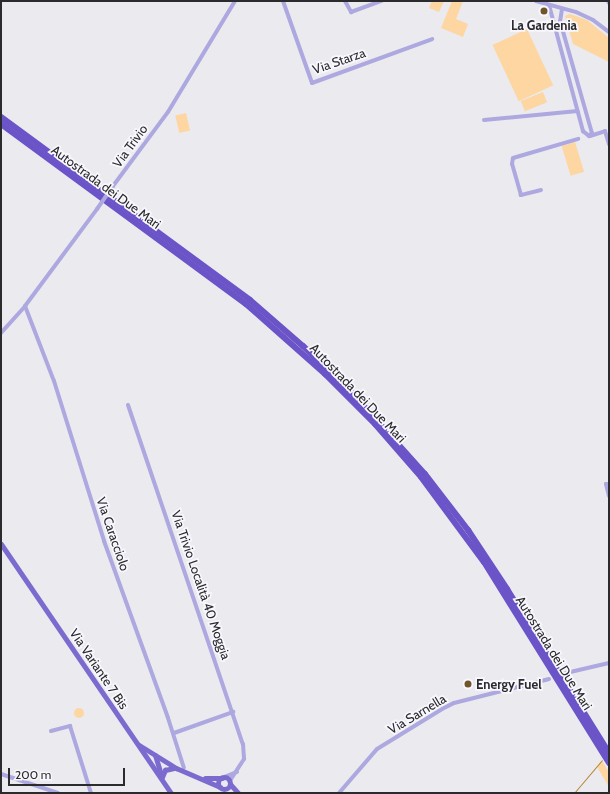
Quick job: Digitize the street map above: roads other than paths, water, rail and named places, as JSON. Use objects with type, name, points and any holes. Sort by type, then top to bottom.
[{"type":"highway","name":"Autostrada dei Due Mari","points":[[1,117],[250,300],[303,346],[354,395],[420,468],[468,530],[507,589],[609,753]]},
{"type":"highway","name":"Autostrada dei Due Mari","points":[[1,124],[246,304],[300,350],[360,409],[421,477],[468,539],[609,763]]},
{"type":"main road","name":"Via Variante 7 Bis","points":[[1,544],[137,744],[176,768],[203,778],[234,793]]},
{"type":"main road","points":[[137,744],[171,793]]},
{"type":"main road","points":[[150,762],[155,755]]},
{"type":"main road","points":[[155,755],[162,780]]},
{"type":"main road","points":[[162,780],[165,770],[176,768]]},
{"type":"main road","name":"Via Variante 7 Bis","points":[[203,778],[223,778]]},
{"type":"main road","points":[[230,783],[221,788],[218,782],[223,778],[230,783],[238,793]]},
{"type":"street","name":"Via Starza","points":[[284,1],[312,83],[432,39]]},
{"type":"street","points":[[345,1],[351,12],[382,1]]},
{"type":"street","points":[[536,1],[562,8],[593,20],[608,30]]},
{"type":"street","name":"Via Trivio","points":[[1,334],[26,306],[168,112],[235,2]]},
{"type":"street","points":[[550,5],[583,131],[589,136]]},
{"type":"street","points":[[562,8],[560,21],[592,133],[589,136]]},
{"type":"street","points":[[484,120],[578,111]]},
{"type":"street","points":[[589,136],[605,131],[609,144]]},
{"type":"street","points":[[541,190],[521,195],[512,164],[513,158],[578,139]]},
{"type":"street","name":"Via Caracciolo","points":[[26,306],[54,381],[104,541],[174,733],[184,768]]},
{"type":"street","name":"Via Trivio Località 40 Moggia","points":[[128,405],[234,712],[245,750],[244,759],[230,783]]},
{"type":"street","points":[[609,484],[606,484],[609,496]]},
{"type":"street","points":[[566,673],[609,663]]},
{"type":"street","name":"Via Sarnella","points":[[339,793],[377,750],[442,709],[454,703],[549,679]]},
{"type":"street","points":[[174,733],[234,712]]},
{"type":"street","points":[[51,731],[70,726],[90,793]]},
{"type":"street","points":[[223,778],[237,772]]},
{"type":"street","points":[[1,774],[58,793]]},
{"type":"waterway","points":[[574,793],[602,760]]},
{"type":"place","name":"La Gardenia","points":[[544,11]]},
{"type":"place","name":"Energy Fuel","points":[[468,684]]}]
